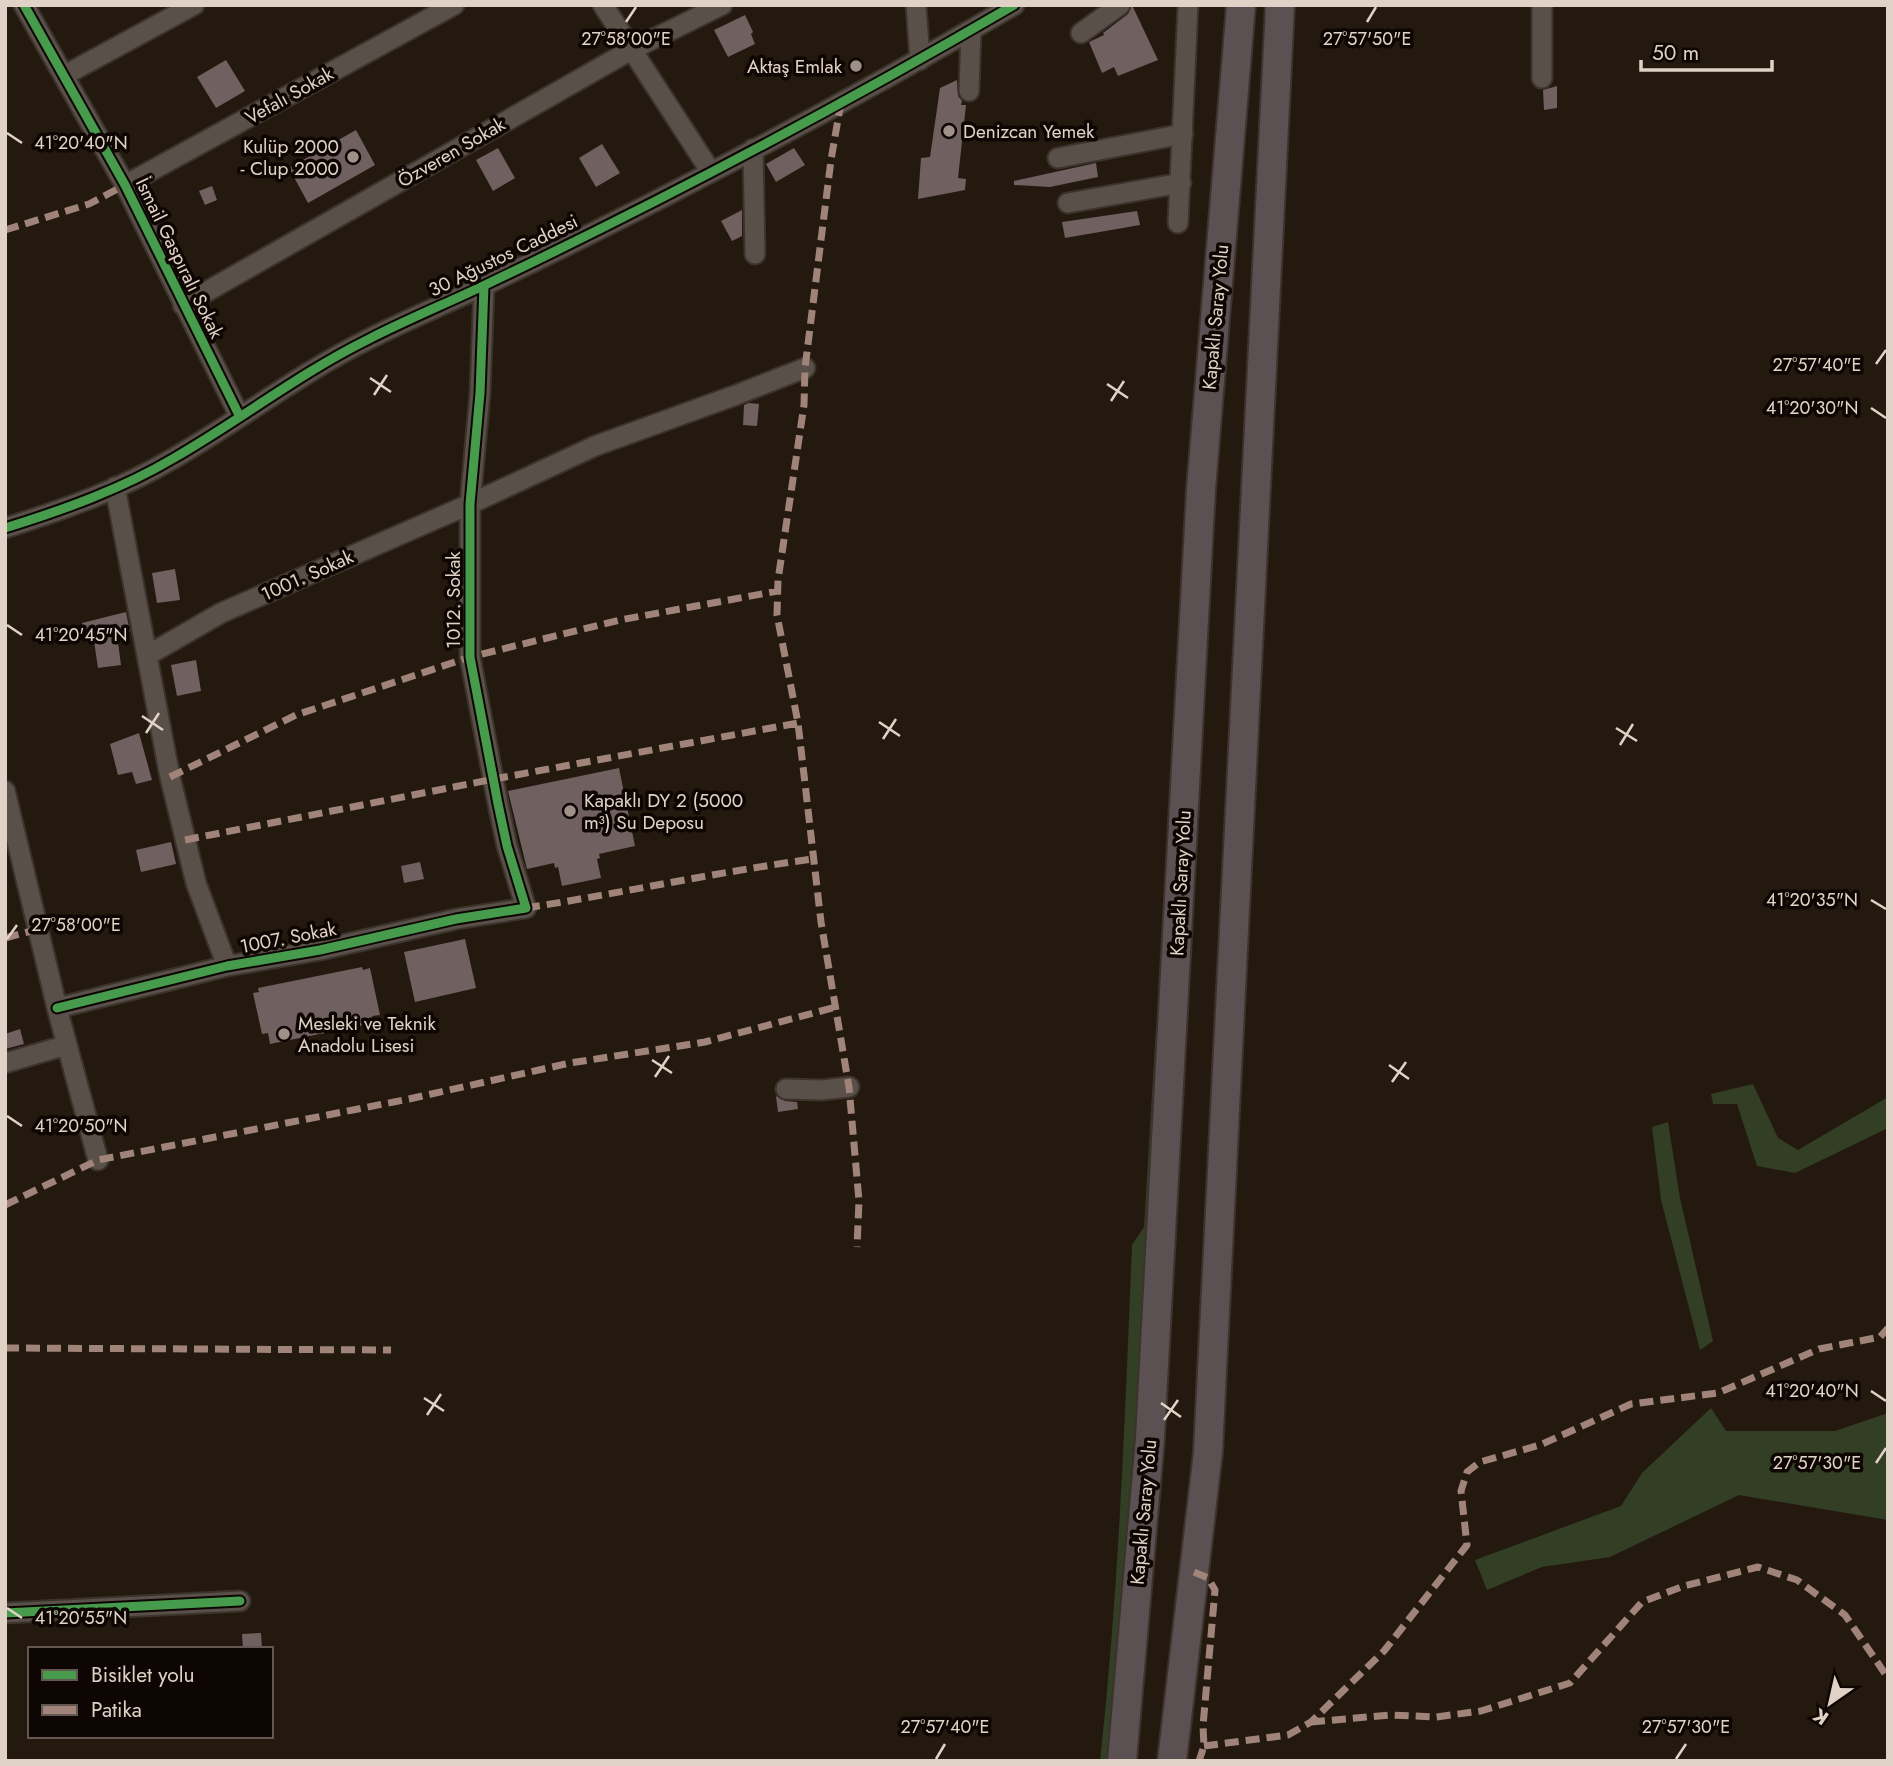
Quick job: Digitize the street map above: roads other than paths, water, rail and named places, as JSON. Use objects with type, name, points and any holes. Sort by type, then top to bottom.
[{"type":"highway","name":"Kapaklı Saray Yolu","points":[[1122,1761],[1150,1438],[1201,489],[1241,5]]},
{"type":"highway","points":[[1172,1761],[1208,1452],[1280,5]]},
{"type":"street","name":"İsmail Gaspıralı Sokak","points":[[24,5],[125,185],[240,417]]},
{"type":"street","points":[[65,75],[194,5]]},
{"type":"street","name":"Vefalı Sokak","points":[[125,185],[454,5]]},
{"type":"street","points":[[603,5],[711,172]]},
{"type":"street","name":"Özveren Sokak","points":[[183,305],[631,50],[722,5]]},
{"type":"street","points":[[916,5],[920,60]]},
{"type":"street","name":"30 Ağustos Caddesi","points":[[5,528],[116,487],[172,460],[283,387],[368,339],[484,285],[711,172],[920,60],[1014,5]]},
{"type":"street","points":[[1082,33],[1120,5]]},
{"type":"street","points":[[1178,223],[1188,5]]},
{"type":"street","points":[[1542,5],[1542,78]]},
{"type":"street","points":[[969,91],[971,31]]},
{"type":"street","points":[[1058,158],[1183,134]]},
{"type":"street","points":[[753,149],[755,254]]},
{"type":"street","points":[[1068,202],[1181,183]]},
{"type":"street","name":"1012. Sokak","points":[[484,285],[480,393],[470,504],[470,657],[507,846],[526,908]]},
{"type":"street","name":"1001. Sokak","points":[[148,655],[221,613],[595,446],[736,396],[805,368]]},
{"type":"street","points":[[116,487],[170,777],[196,883],[227,966]]},
{"type":"street","points":[[6,795],[57,1008],[98,1160]]},
{"type":"street","name":"1007. Sokak","points":[[57,1008],[227,966],[320,950],[456,919],[526,908]]},
{"type":"street","points":[[5,1063],[67,1045]]},
{"type":"street","points":[[786,1089],[822,1090],[849,1087]]},
{"type":"street","points":[[5,1613],[240,1601]]},
{"type":"place","name":"Aktaş Emlak","points":[[856,66]]},
{"type":"place","name":"Denizcan Yemek","points":[[949,131]]},
{"type":"place","name":"Kulüp 2000 - Clup 2000","points":[[353,157]]},
{"type":"place","name":"Kapaklı DY 2 (5000 m³) Su Deposu","points":[[570,811]]},
{"type":"place","name":"Mesleki ve Teknik Anadolu Lisesi","points":[[284,1034]]}]
